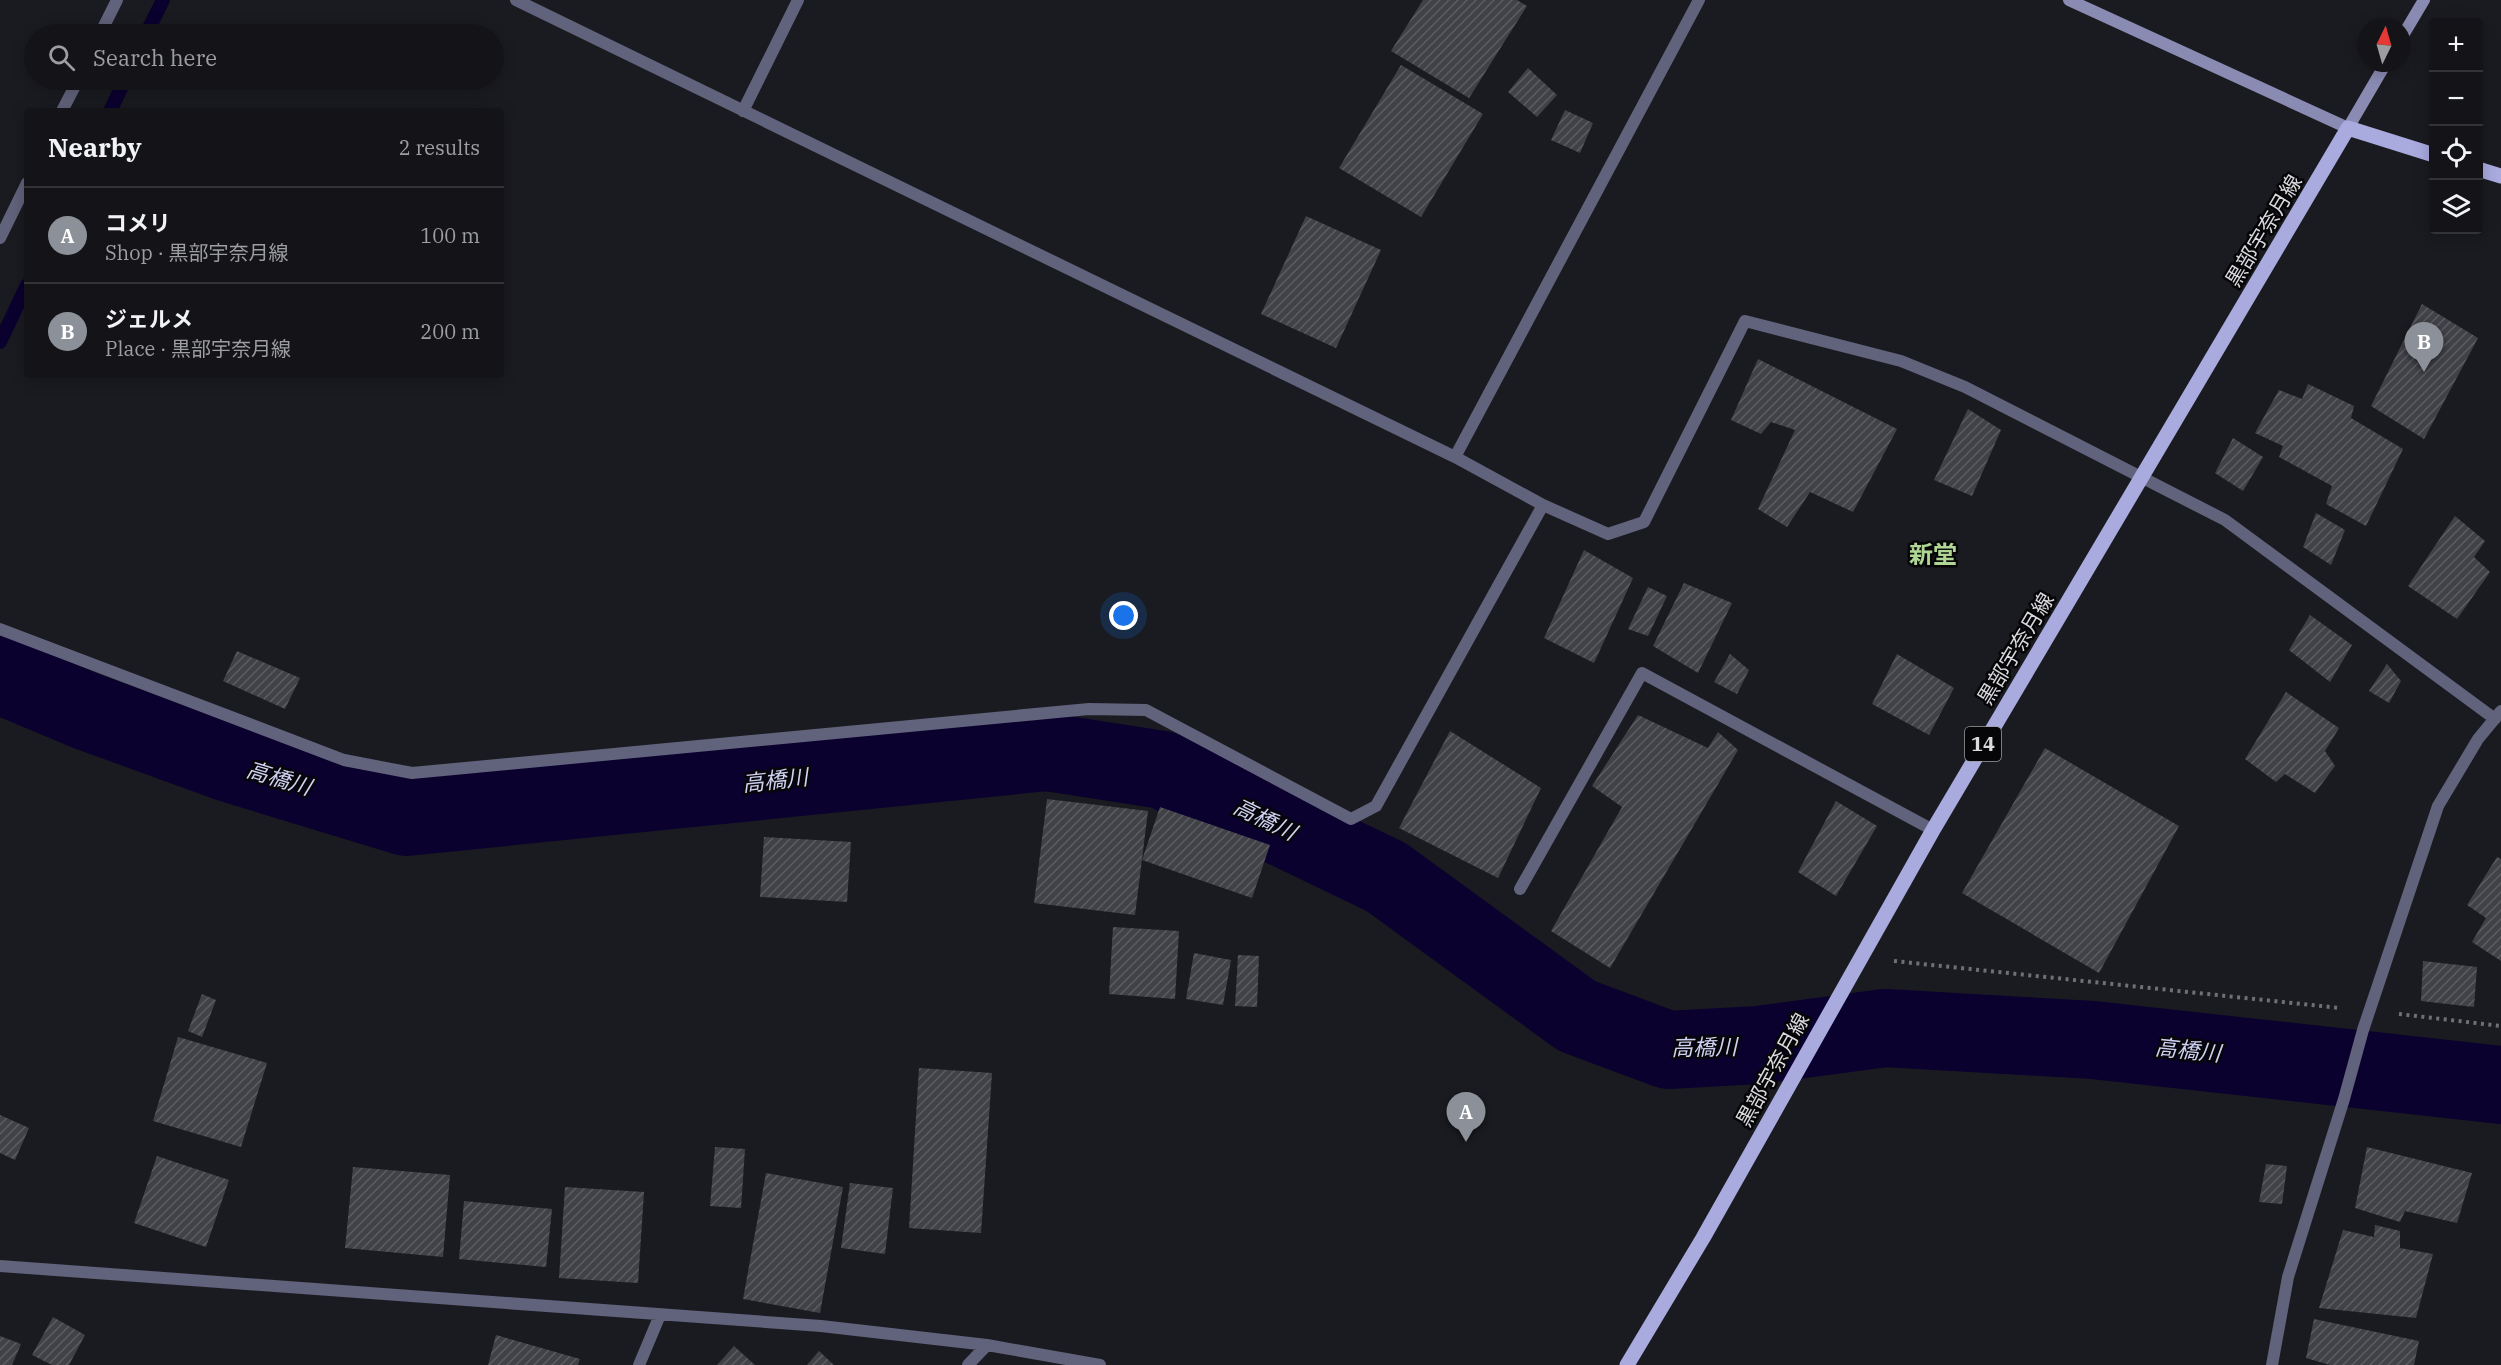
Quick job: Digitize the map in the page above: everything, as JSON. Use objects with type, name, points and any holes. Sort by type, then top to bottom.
[{"type":"main road","points":[[2348,129],[2429,154]]},
{"type":"main road","name":"黒部宇奈月線","points":[[1627,1365],[1703,1238],[1933,830],[2348,129]]},
{"type":"main road","points":[[2483,171],[2501,176]]},
{"type":"street","points":[[105,24],[117,0]]},
{"type":"street","points":[[516,0],[1455,457],[1543,505],[1608,534],[1644,522],[1745,321],[1901,361],[1965,387],[2225,520],[2498,715],[2478,739],[2438,806],[2363,1030],[2344,1100],[2288,1277],[2272,1365]]},
{"type":"street","points":[[743,111],[798,0]]},
{"type":"street","points":[[1455,457],[1699,0]]},
{"type":"street","points":[[2069,0],[2348,129],[2381,72]]},
{"type":"street","points":[[2411,22],[2424,0]]},
{"type":"street","points":[[64,108],[73,90]]},
{"type":"street","points":[[0,238],[24,189]]},
{"type":"street","points":[[0,630],[344,760],[412,773],[1089,709],[1146,710],[1351,819],[1376,806],[1543,505]]},
{"type":"street","points":[[1520,889],[1642,673],[1933,830]]},
{"type":"street","points":[[0,1266],[821,1326],[987,1345],[1100,1365]]},
{"type":"street","points":[[639,1365],[660,1315]]},
{"type":"street","points":[[968,1365],[987,1345]]},
{"type":"path","points":[[1861,958],[2501,1026]]},
{"type":"building","points":[[1423,0],[1517,0],[1527,6],[1469,98],[1391,51]]},
{"type":"building","points":[[1401,65],[1483,114],[1421,217],[1339,168]]},
{"type":"building","points":[[1528,68],[1557,95],[1537,117],[1508,92]]},
{"type":"building","points":[[1565,110],[1593,123],[1580,153],[1551,140]]},
{"type":"building","points":[[1306,216],[1381,250],[1336,348],[1261,314]]},
{"type":"building","points":[[2422,304],[2478,338],[2424,439],[2371,406]]},
{"type":"building","points":[[1758,359],[1897,429],[1853,512],[1810,492],[1787,527],[1758,509],[1795,430],[1771,422],[1761,434],[1731,420]]},
{"type":"building","points":[[2308,384],[2354,406],[2351,418],[2403,449],[2366,526],[2326,504],[2332,486],[2279,457],[2283,446],[2255,433],[2279,390],[2302,399]]},
{"type":"building","points":[[1968,409],[2001,430],[1972,496],[1934,480]]},
{"type":"building","points":[[2233,438],[2263,457],[2243,491],[2215,473]]},
{"type":"building","points":[[2316,513],[2345,530],[2331,565],[2303,547]]},
{"type":"building","points":[[2455,516],[2485,541],[2474,557],[2490,572],[2457,619],[2408,586]]},
{"type":"building","points":[[1584,550],[1633,578],[1594,663],[1544,638]]},
{"type":"building","points":[[1684,583],[1732,603],[1698,673],[1653,646]]},
{"type":"building","points":[[1648,587],[1667,596],[1648,636],[1628,629]]},
{"type":"building","points":[[2310,615],[2352,645],[2330,682],[2289,650]]},
{"type":"building","points":[[237,651],[300,678],[285,709],[223,681]]},
{"type":"building","points":[[1730,654],[1749,670],[1737,694],[1714,682]]},
{"type":"building","points":[[1897,654],[1954,688],[1929,735],[1872,704]]},
{"type":"building","points":[[2387,664],[2401,681],[2389,703],[2369,691]]},
{"type":"building","points":[[2286,692],[2339,728],[2325,751],[2335,766],[2315,793],[2285,774],[2276,782],[2245,759]]},
{"type":"building","points":[[1638,715],[1708,748],[1718,732],[1738,750],[1610,968],[1551,931],[1622,807],[1592,786]]},
{"type":"building","points":[[1450,731],[1541,788],[1498,878],[1399,828]]},
{"type":"building","points":[[2045,748],[2179,826],[2099,973],[1962,893]]},
{"type":"building","points":[[1047,799],[1148,811],[1135,915],[1034,903]]},
{"type":"building","points":[[1836,801],[1877,826],[1836,896],[1798,872]]},
{"type":"building","points":[[1160,807],[1270,845],[1252,898],[1142,860]]},
{"type":"building","points":[[764,837],[851,842],[847,902],[760,897]]},
{"type":"building","points":[[2497,857],[2501,859],[2501,961],[2472,942],[2486,918],[2467,905]]},
{"type":"building","points":[[1113,927],[1179,931],[1175,999],[1109,994]]},
{"type":"building","points":[[1194,953],[1231,960],[1223,1005],[1186,999]]},
{"type":"building","points":[[1238,955],[1259,956],[1257,1007],[1235,1006]]},
{"type":"building","points":[[2423,961],[2477,967],[2474,1007],[2421,1001]]},
{"type":"building","points":[[202,994],[216,1000],[202,1037],[188,1031]]},
{"type":"building","points":[[178,1037],[267,1063],[241,1147],[153,1121]]},
{"type":"building","points":[[919,1068],[992,1073],[981,1233],[909,1228]]},
{"type":"building","points":[[0,1115],[29,1128],[15,1160],[0,1153]]},
{"type":"building","points":[[715,1147],[745,1149],[741,1208],[710,1206]]},
{"type":"building","points":[[2367,1147],[2472,1173],[2457,1223],[2405,1211],[2400,1222],[2355,1208]]},
{"type":"building","points":[[157,1156],[229,1180],[206,1247],[134,1223]]},
{"type":"building","points":[[2266,1164],[2287,1166],[2282,1204],[2259,1202]]},
{"type":"building","points":[[353,1167],[450,1175],[443,1257],[345,1248]]},
{"type":"building","points":[[766,1173],[843,1187],[820,1313],[743,1299]]},
{"type":"building","points":[[850,1183],[893,1188],[885,1254],[841,1248]]},
{"type":"building","points":[[565,1187],[644,1192],[638,1283],[559,1278]]},
{"type":"building","points":[[464,1201],[552,1209],[546,1267],[459,1259]]},
{"type":"building","points":[[2375,1225],[2400,1231],[2400,1248],[2433,1254],[2416,1318],[2319,1308],[2343,1230],[2374,1237]]},
{"type":"building","points":[[53,1317],[85,1335],[69,1365],[52,1365],[32,1355]]},
{"type":"building","points":[[2314,1319],[2419,1341],[2414,1365],[2330,1365],[2306,1358]]},
{"type":"building","points":[[496,1335],[580,1359],[578,1365],[488,1365]]},
{"type":"building","points":[[0,1336],[21,1344],[12,1365],[0,1365]]},
{"type":"building","points":[[734,1346],[755,1365],[717,1365]]},
{"type":"building","points":[[819,1351],[834,1365],[807,1365]]},
{"type":"waterway","points":[[151,24],[163,0]]},
{"type":"waterway","points":[[111,108],[120,90]]},
{"type":"waterway","points":[[0,342],[24,291]]},
{"type":"waterway","name":"高橋川","points":[[0,675],[86,711],[232,764],[406,817],[1047,752],[1163,770],[1386,877],[1577,1016],[1668,1050],[1759,1045],[1885,1028],[2093,1040],[2501,1085]]},
{"type":"place","name":"ジェルメ","points":[[2424,372]]},
{"type":"place","name":"コメリ","points":[[1466,1142]]},
{"type":"district","name":"新堂","points":[[1933,555]]}]
